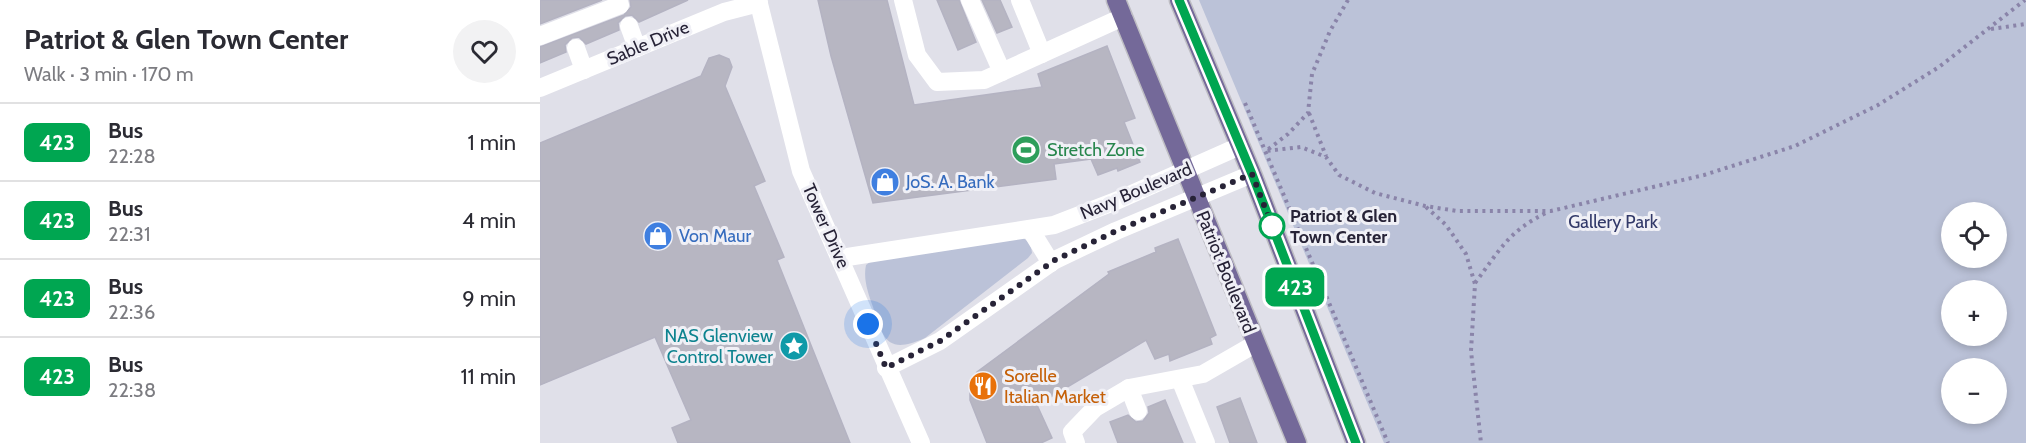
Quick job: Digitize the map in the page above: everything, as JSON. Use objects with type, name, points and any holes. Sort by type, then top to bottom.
[{"type":"main road","points":[[1179,0],[1252,174],[1356,443]]},
{"type":"main road","name":"Patriot Boulevard","points":[[1119,8],[1297,443]]},
{"type":"street","points":[[540,36],[620,5],[618,0]]},
{"type":"street","points":[[903,0],[917,55],[937,82],[984,80],[1042,54],[1119,8]]},
{"type":"street","points":[[969,0],[1002,72]]},
{"type":"street","points":[[969,0],[977,23]]},
{"type":"street","points":[[1020,0],[1042,54]]},
{"type":"street","name":"Sable Drive","points":[[540,88],[724,12],[758,2]]},
{"type":"street","name":"Tower Drive","points":[[758,2],[801,171],[921,443]]},
{"type":"street","points":[[628,26],[637,48]]},
{"type":"street","points":[[576,48],[584,70]]},
{"type":"street","name":"Navy Boulevard","points":[[841,258],[1030,229],[1064,221],[1240,146]]},
{"type":"street","name":"Navy Boulevard","points":[[886,368],[940,341],[1052,263],[1116,231],[1252,174]]},
{"type":"street","points":[[1030,229],[1052,263]]},
{"type":"street","points":[[1076,443],[1072,432],[1095,408],[1129,388],[1203,374],[1255,344]]},
{"type":"street","points":[[1180,379],[1206,443]]},
{"type":"street","points":[[1129,388],[1138,411]]},
{"type":"path","points":[[1341,0],[1343,6]]},
{"type":"path","points":[[1348,0],[1343,6],[1312,74],[1308,113],[1326,157],[1339,175],[1375,193],[1425,207],[1456,211],[1551,211]]},
{"type":"path","points":[[1475,284],[1508,238],[1526,223],[1551,211],[1704,175],[1795,146],[1878,105],[1939,67],[2025,0]]},
{"type":"path","points":[[1990,29],[2026,24]]},
{"type":"path","points":[[1243,97],[1388,443]]},
{"type":"path","points":[[1266,151],[1288,134],[1308,113]]},
{"type":"path","points":[[1266,151],[1300,147],[1326,157]]},
{"type":"path","points":[[1425,207],[1446,225],[1466,254],[1475,284],[1471,351],[1481,443]]},
{"type":"green space","name":"Gallery Park","points":[[1199,0],[2026,0],[2026,443],[1384,443]]},
{"type":"green space","points":[[1018,235],[1031,246],[1032,253],[1028,258],[925,338],[902,345],[888,341],[880,328],[868,291],[866,265],[874,259]]},
{"type":"building","points":[[540,0],[602,0],[540,24]]},
{"type":"building","points":[[630,0],[688,0],[639,22],[632,15],[625,16],[618,23],[619,30],[586,44],[579,37],[572,38],[565,45],[566,52],[540,63],[540,47],[624,15],[631,7]]},
{"type":"building","points":[[818,0],[887,0],[914,105],[1042,87],[1038,74],[1107,46],[1135,118],[1124,122],[1140,162],[1118,171],[1117,168],[1098,175],[1091,159],[1054,164],[1056,179],[873,203],[831,56]]},
{"type":"building","points":[[937,0],[959,0],[976,42],[958,50]]},
{"type":"building","points":[[982,0],[1000,0],[1012,27],[997,33]]},
{"type":"building","name":"Von Maur","points":[[719,55],[729,59],[732,67],[725,86],[765,181],[754,186],[784,257],[777,260],[850,443],[678,443],[672,428],[691,420],[655,337],[540,385],[540,143],[701,76],[709,58]]},
{"type":"building","points":[[1178,239],[1216,335],[1210,338],[1212,344],[1170,361],[1169,354],[1155,359],[1146,340],[1037,405],[1052,438],[1041,443],[987,443],[970,400],[970,389],[977,372],[1109,274],[1108,272],[1156,252],[1155,248]]},
{"type":"building","points":[[1240,398],[1257,443],[1230,443],[1217,407]]},
{"type":"building","points":[[1165,400],[1183,443],[1118,443],[1110,422],[1128,415],[1136,422],[1143,421],[1149,413],[1148,407]]},
{"type":"bus line","name":"423","points":[[1179,0],[1252,174],[1356,443]]},
{"type":"place","name":"Stretch Zone","points":[[1026,150]]},
{"type":"place","name":"JoS. A. Bank","points":[[885,182]]},
{"type":"place","name":"Patriot & Glen Town Center","points":[[1272,226]]},
{"type":"place","name":"Von Maur","points":[[658,236]]},
{"type":"place","name":"NAS Glenview Control Tower","points":[[794,346]]},
{"type":"place","name":"Sorelle Italian Market","points":[[983,386]]},
{"type":"route","points":[[868,324],[886,368],[940,341],[1055,260],[1116,231],[1252,174],[1274,231],[1272,226]]}]
